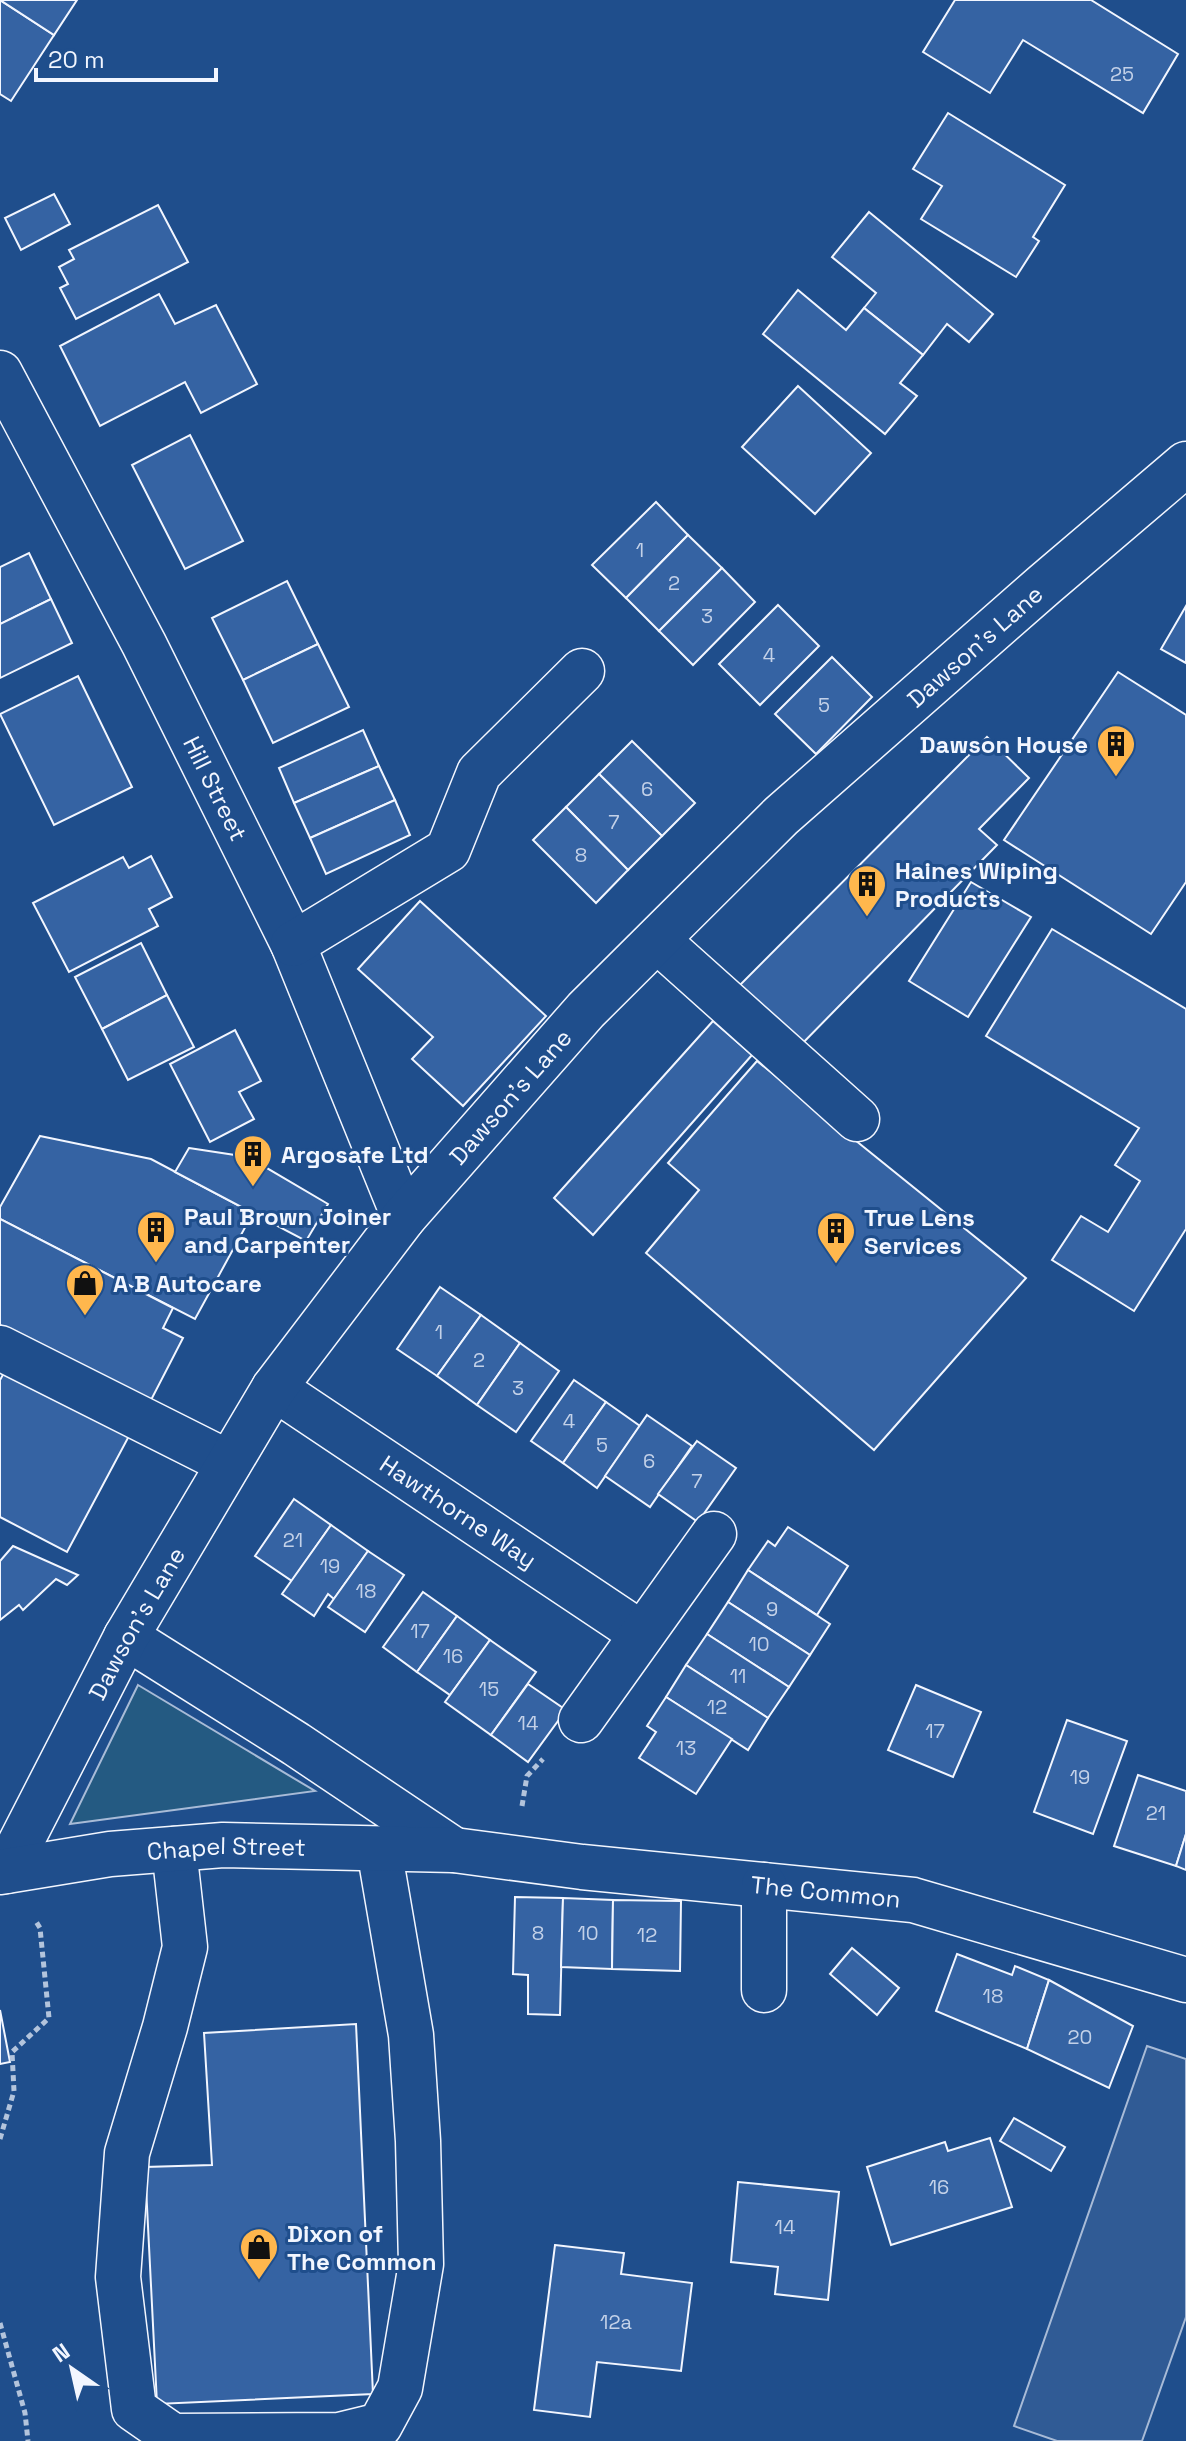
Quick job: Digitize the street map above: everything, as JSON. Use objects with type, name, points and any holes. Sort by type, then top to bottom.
[{"type":"street","name":"Hill Street","points":[[0,373],[144,644],[293,944],[404,1217]]},
{"type":"street","name":"Dawson's Lane","points":[[3,1871],[126,1637],[274,1388],[404,1217],[586,1010],[781,816],[1186,464]]},
{"type":"street","points":[[293,944],[448,850],[479,773],[582,671]]},
{"type":"street","points":[[657,940],[857,1119]]},
{"type":"street","points":[[0,1348],[229,1463]]},
{"type":"street","name":"Hawthorne Way","points":[[274,1388],[642,1634]]},
{"type":"street","points":[[581,1720],[714,1534]]},
{"type":"street","points":[[126,1637],[296,1744],[454,1850]]},
{"type":"street","name":"Chapel Street","points":[[3,1871],[110,1854],[223,1845],[454,1850]]},
{"type":"street","points":[[174,1849],[185,1947],[165,2027],[127,2153],[118,2277],[134,2409],[173,2436],[281,2437],[339,2435],[380,2425],[400,2388],[416,2295],[421,2249],[411,2035],[379,1849]]},
{"type":"street","name":"The Common","points":[[454,1850],[913,1900],[1186,1980]]},
{"type":"street","points":[[764,1885],[764,1990]]},
{"type":"path","points":[[514,1858],[527,1776],[581,1720]]},
{"type":"path","points":[[0,2139],[14,2091],[12,2052],[49,2018],[40,1928],[3,1871]]},
{"type":"path","points":[[0,2323],[25,2413],[28,2441]]},
{"type":"shaded area","points":[[138,1685],[315,1791],[70,1824]]},
{"type":"shaded area","points":[[1147,2046],[1186,2059],[1186,2317],[1142,2441],[1057,2441],[1014,2426]]},
{"type":"building","points":[[0,0],[54,35],[11,101],[0,94]]},
{"type":"building","points":[[0,0],[77,0],[54,35]]},
{"type":"building","points":[[955,0],[1091,0],[1178,54],[1143,113],[1023,40],[990,93],[923,52]]},
{"type":"building","points":[[948,113],[1065,185],[1033,237],[1039,241],[1016,277],[921,219],[942,186],[913,169]]},
{"type":"building","points":[[54,194],[70,224],[21,250],[5,218]]},
{"type":"building","points":[[158,205],[188,262],[76,319],[60,288],[68,284],[59,267],[74,259],[69,250]]},
{"type":"building","points":[[869,212],[993,314],[969,342],[947,324],[923,355],[864,308],[876,293],[832,257]]},
{"type":"building","points":[[798,290],[846,330],[864,308],[923,355],[900,383],[917,396],[885,434],[763,334]]},
{"type":"building","points":[[159,294],[175,324],[216,305],[257,384],[201,413],[185,382],[100,426],[60,346]]},
{"type":"building","points":[[798,386],[871,453],[815,514],[742,447]]},
{"type":"building","points":[[190,435],[243,541],[185,569],[132,465]]},
{"type":"building","points":[[656,502],[688,535],[626,598],[592,565]]},
{"type":"building","points":[[688,535],[722,568],[659,631],[626,598]]},
{"type":"building","points":[[29,553],[51,599],[0,624],[0,567]]},
{"type":"building","points":[[722,568],[755,602],[693,665],[659,631]]},
{"type":"building","points":[[287,581],[318,644],[243,680],[212,618]]},
{"type":"building","points":[[51,599],[72,643],[0,678],[0,624]]},
{"type":"building","points":[[778,605],[819,646],[760,705],[719,664]]},
{"type":"building","points":[[1186,606],[1186,663],[1161,649]]},
{"type":"building","points":[[318,644],[349,707],[273,743],[243,680]]},
{"type":"building","points":[[832,657],[872,697],[816,754],[775,714]]},
{"type":"building","name":"Dawson House","points":[[1118,672],[1186,715],[1186,882],[1151,934],[1004,840]]},
{"type":"building","points":[[78,676],[132,787],[54,825],[0,714]]},
{"type":"building","points":[[363,730],[379,766],[294,803],[279,768]]},
{"type":"building","name":"Haines Wiping Products","points":[[987,737],[1029,778],[979,829],[997,845],[794,1052],[735,990]]},
{"type":"building","points":[[632,741],[695,803],[662,836],[599,774]]},
{"type":"building","points":[[379,766],[395,800],[310,838],[294,803]]},
{"type":"building","points":[[599,774],[662,836],[628,870],[566,807]]},
{"type":"building","points":[[395,800],[410,835],[326,874],[310,838]]},
{"type":"building","points":[[566,807],[628,870],[596,903],[533,840]]},
{"type":"building","points":[[151,856],[172,897],[149,909],[158,926],[69,972],[33,903],[123,857],[129,868]]},
{"type":"building","points":[[971,882],[1031,917],[968,1017],[909,981]]},
{"type":"building","points":[[420,901],[546,1016],[463,1106],[412,1059],[433,1037],[358,969]]},
{"type":"building","points":[[1052,929],[1186,1009],[1186,1229],[1134,1311],[1052,1260],[1081,1216],[1108,1232],[1140,1181],[1115,1165],[1139,1128],[986,1036]]},
{"type":"building","points":[[141,943],[167,995],[102,1029],[75,977]]},
{"type":"building","points":[[167,995],[194,1047],[128,1080],[102,1029]]},
{"type":"building","points":[[713,1021],[752,1055],[593,1235],[554,1198]]},
{"type":"building","points":[[235,1030],[261,1081],[239,1092],[254,1119],[210,1142],[170,1064]]},
{"type":"building","name":"True Lens Services","points":[[757,1061],[1026,1278],[874,1450],[646,1253],[699,1190],[668,1163]]},
{"type":"building","name":"Paul Brown Joiner and Carpenter","points":[[40,1136],[151,1159],[253,1213],[195,1319],[0,1219],[0,1207]]},
{"type":"building","name":"Argosafe Ltd","points":[[189,1148],[248,1157],[328,1204],[306,1241],[175,1172]]},
{"type":"building","name":"A B Autocare","points":[[0,1219],[173,1308],[163,1328],[183,1338],[150,1402],[0,1325]]},
{"type":"building","points":[[440,1287],[481,1315],[437,1376],[397,1349]]},
{"type":"building","points":[[481,1315],[520,1343],[477,1405],[437,1376]]},
{"type":"building","points":[[520,1343],[559,1371],[516,1432],[477,1405]]},
{"type":"building","points":[[5,1371],[129,1436],[67,1552],[0,1517],[0,1380]]},
{"type":"building","points":[[574,1380],[606,1402],[563,1463],[531,1441]]},
{"type":"building","points":[[606,1402],[640,1426],[597,1488],[563,1463]]},
{"type":"building","points":[[647,1415],[692,1446],[650,1507],[605,1476]]},
{"type":"building","points":[[697,1441],[736,1468],[698,1522],[658,1494]]},
{"type":"building","points":[[294,1499],[331,1525],[292,1581],[255,1556]]},
{"type":"building","points":[[331,1525],[368,1551],[334,1599],[328,1594],[314,1616],[282,1594]]},
{"type":"building","points":[[788,1527],[848,1566],[817,1615],[748,1570],[768,1541],[775,1546]]},
{"type":"building","points":[[13,1546],[78,1575],[67,1585],[56,1579],[23,1610],[19,1605],[0,1620],[0,1561]]},
{"type":"building","points":[[368,1551],[404,1575],[365,1632],[328,1607]]},
{"type":"building","points":[[748,1570],[830,1624],[810,1655],[728,1602]]},
{"type":"building","points":[[423,1592],[457,1616],[417,1672],[383,1647]]},
{"type":"building","points":[[728,1602],[810,1655],[789,1687],[707,1634]]},
{"type":"building","points":[[457,1616],[490,1640],[450,1695],[417,1672]]},
{"type":"building","points":[[707,1634],[789,1687],[768,1718],[686,1665]]},
{"type":"building","points":[[490,1640],[536,1672],[491,1735],[445,1702]]},
{"type":"building","points":[[686,1665],[768,1718],[748,1750],[666,1697]]},
{"type":"building","points":[[528,1684],[566,1710],[528,1762],[491,1735]]},
{"type":"building","points":[[916,1685],[981,1712],[953,1777],[888,1750]]},
{"type":"building","points":[[666,1697],[732,1739],[696,1794],[639,1758],[656,1732],[647,1726]]},
{"type":"building","points":[[1067,1720],[1127,1741],[1093,1834],[1034,1812]]},
{"type":"building","points":[[1138,1775],[1186,1791],[1186,1834],[1176,1866],[1114,1846]]},
{"type":"building","points":[[1186,1834],[1186,1870],[1176,1866]]},
{"type":"building","points":[[515,1897],[563,1898],[560,2015],[528,2014],[528,1975],[513,1974]]},
{"type":"building","points":[[563,1898],[613,1900],[612,1969],[561,1967]]},
{"type":"building","points":[[613,1900],[681,1901],[680,1971],[612,1969]]},
{"type":"building","points":[[852,1948],[899,1988],[877,2015],[830,1974]]},
{"type":"building","points":[[957,1954],[1012,1975],[1015,1966],[1049,1980],[1027,2049],[936,2011]]},
{"type":"building","points":[[1049,1980],[1133,2026],[1109,2088],[1027,2049]]},
{"type":"building","points":[[0,2010],[10,2062],[0,2064]]},
{"type":"building","name":"Dixon of The Common","points":[[356,2024],[373,2394],[157,2404],[145,2167],[212,2165],[204,2033]]},
{"type":"building","points":[[1014,2118],[1065,2147],[1051,2171],[1000,2141]]},
{"type":"building","points":[[990,2138],[1012,2207],[891,2245],[867,2167],[945,2142],[948,2151]]},
{"type":"building","points":[[738,2182],[839,2192],[828,2300],[775,2294],[778,2267],[731,2262]]},
{"type":"building","points":[[555,2245],[624,2253],[621,2274],[692,2283],[681,2371],[597,2362],[590,2417],[534,2410]]},
{"type":"place","name":"Dawson House","points":[[1116,778]]},
{"type":"place","name":"Haines Wiping Products","points":[[867,918]]},
{"type":"place","name":"Argosafe Ltd","points":[[253,1188]]},
{"type":"place","name":"Paul Brown Joiner and Carpenter","points":[[156,1264]]},
{"type":"place","name":"True Lens Services","points":[[836,1265]]},
{"type":"place","name":"A B Autocare","points":[[85,1317]]},
{"type":"place","name":"Dixon of The Common","points":[[259,2281]]}]
